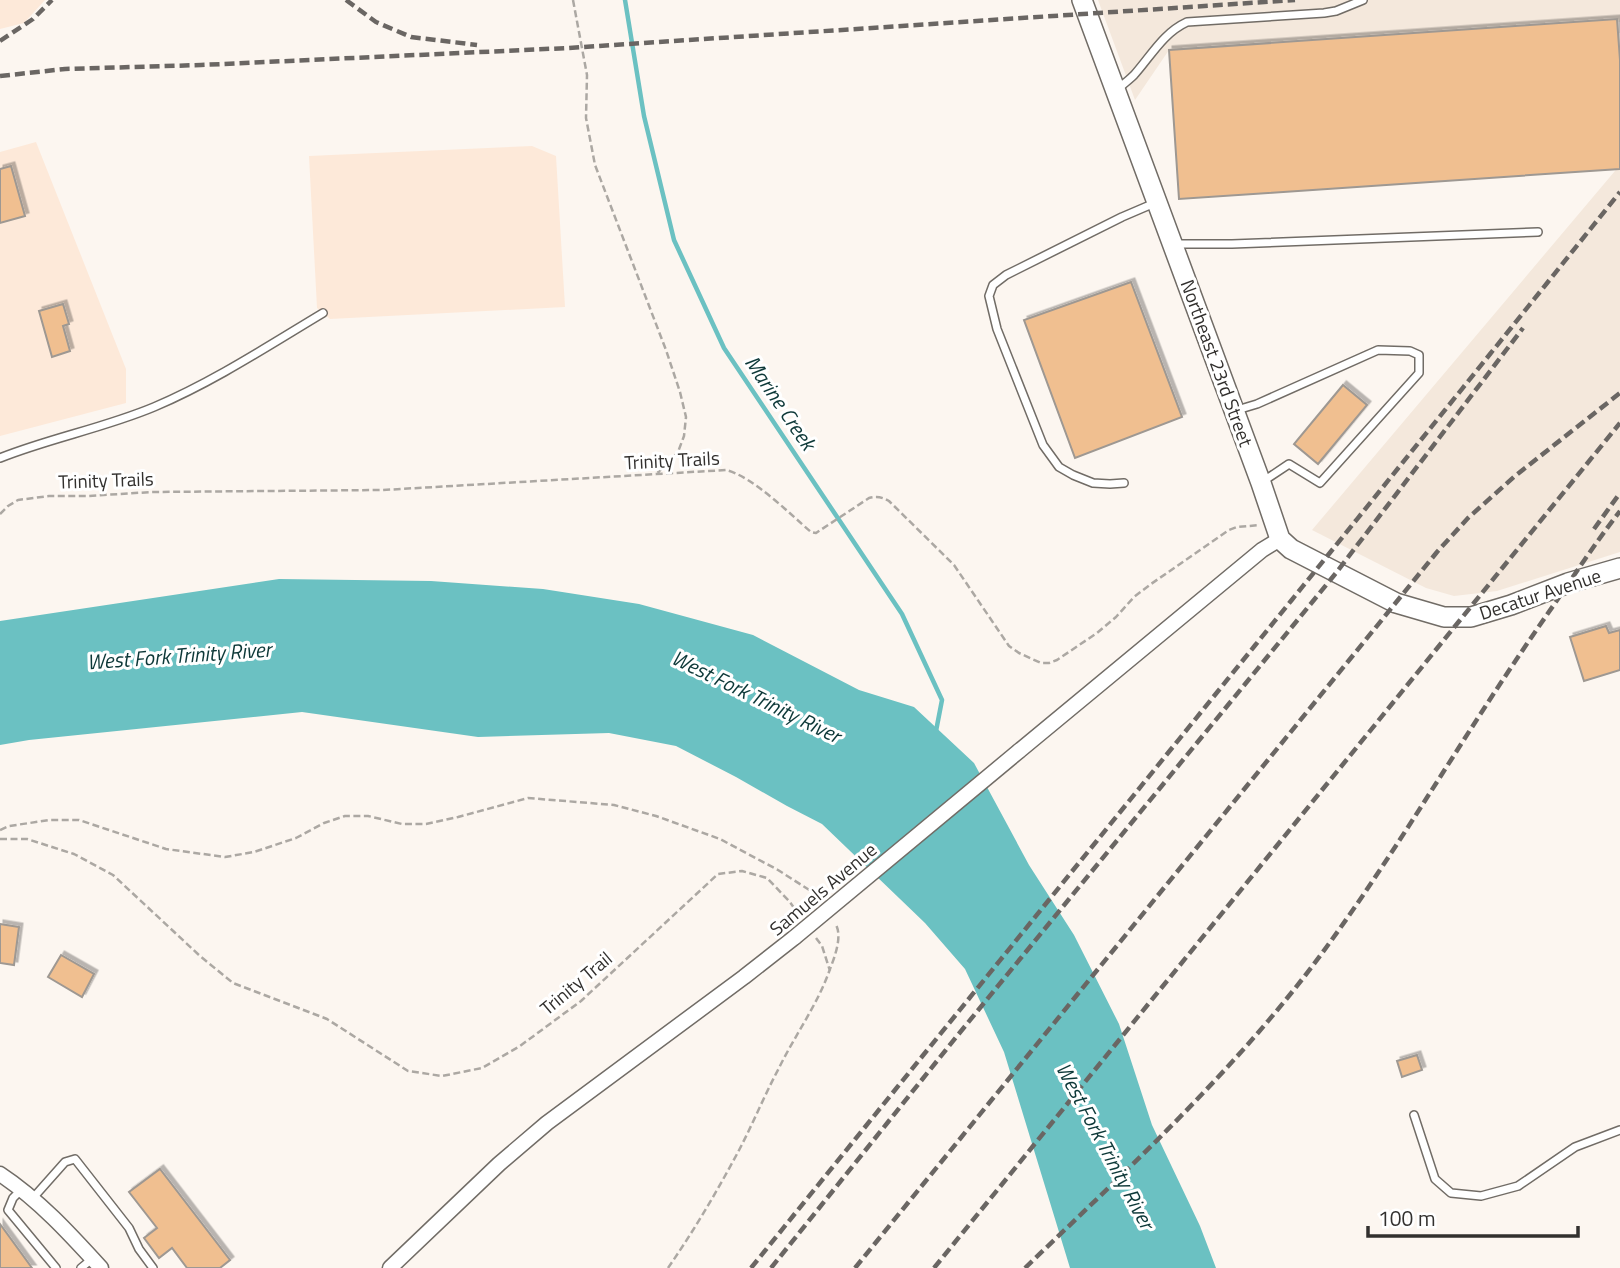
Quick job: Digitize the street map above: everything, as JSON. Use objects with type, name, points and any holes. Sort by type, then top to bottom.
[{"type":"main road","name":"Northeast 23rd Street","points":[[1082,0],[1280,539]]},
{"type":"main road","name":"Decatur Avenue","points":[[1280,539],[1291,549],[1396,603],[1444,617],[1471,617],[1620,568]]},
{"type":"street","name":"Samuels Avenue","points":[[390,1268],[499,1164],[547,1123],[795,937],[1262,550],[1280,539]]},
{"type":"street","points":[[0,1174],[63,1227],[91,1265]]},
{"type":"lane","points":[[1116,91],[1132,77],[1175,27],[1186,22],[1324,13],[1363,0]]},
{"type":"lane","points":[[1124,483],[1093,483],[1073,475],[1059,467],[1043,445],[997,330],[989,296],[993,285],[1006,275],[1157,202]]},
{"type":"lane","points":[[1173,244],[1538,232]]},
{"type":"lane","points":[[0,458],[126,418],[176,398],[323,313]]},
{"type":"lane","points":[[1235,411],[1257,404],[1378,350],[1410,351],[1419,355],[1419,373],[1321,483],[1289,464],[1261,483]]},
{"type":"lane","points":[[1414,1115],[1436,1179],[1451,1193],[1481,1196],[1518,1186],[1575,1147],[1620,1130]]},
{"type":"lane","points":[[56,1268],[8,1210],[13,1198],[27,1194],[71,1159],[75,1159],[129,1228],[152,1268]]},
{"type":"path","points":[[573,0],[587,75],[586,118],[595,165],[666,351],[686,417],[684,436],[678,452],[655,475]]},
{"type":"path","name":"Trinity Trails","points":[[0,514],[19,500],[49,496],[152,492],[383,490],[716,470],[736,472],[750,480],[811,532],[816,533],[869,498],[877,496],[889,501],[954,565],[1009,646],[1041,663],[1057,660],[1097,633],[1134,597],[1229,530],[1260,525],[1280,539]]},
{"type":"path","points":[[0,830],[9,826],[50,820],[79,820],[166,849],[225,857],[254,852],[296,838],[324,823],[345,816],[368,816],[402,824],[426,824],[528,798],[614,805],[656,816],[720,839],[778,870],[814,893],[820,901]]},
{"type":"path","name":"Trinity Trail","points":[[0,839],[27,839],[74,854],[113,875],[233,983],[327,1019],[408,1071],[442,1076],[482,1068],[520,1046],[580,1001],[718,874],[742,871],[767,878],[806,924]]},
{"type":"path","points":[[668,1268],[689,1238],[737,1155],[780,1066],[818,997],[837,947],[838,928],[832,919]]},
{"type":"path","points":[[814,935],[822,946],[830,971]]},
{"type":"shaded area","points":[[0,0],[45,0],[24,23],[0,29]]},
{"type":"shaded area","points":[[1098,0],[1620,0],[1620,22],[1169,50],[1135,100]]},
{"type":"shaded area","points":[[36,142],[126,369],[126,403],[0,436],[0,152]]},
{"type":"shaded area","points":[[532,146],[556,156],[565,307],[330,319],[317,308],[309,156]]},
{"type":"shaded area","points":[[1620,165],[1620,552],[1497,591],[1454,596],[1426,588],[1312,530]]},
{"type":"water","name":"West Fork Trinity River","points":[[279,579],[431,581],[543,589],[639,604],[753,635],[859,690],[914,707],[974,763],[1029,865],[1074,935],[1119,1024],[1152,1125],[1200,1226],[1216,1268],[1070,1268],[1004,1052],[965,969],[925,923],[822,824],[676,746],[609,733],[478,737],[302,712],[0,745],[0,621]]},
{"type":"building","points":[[1617,19],[1620,60],[1620,169],[1179,199],[1169,50]]},
{"type":"building","points":[[11,166],[25,216],[0,223],[0,169]]},
{"type":"building","points":[[1131,282],[1182,417],[1075,458],[1024,320]]},
{"type":"building","points":[[63,304],[69,324],[63,326],[70,351],[52,357],[39,311]]},
{"type":"building","points":[[1343,385],[1367,405],[1318,464],[1294,444]]},
{"type":"building","points":[[1606,626],[1609,633],[1620,630],[1620,670],[1584,681],[1570,637]]},
{"type":"building","points":[[0,924],[19,927],[14,965],[0,963]]},
{"type":"building","points":[[61,955],[94,974],[82,997],[48,977]]},
{"type":"building","points":[[1417,1055],[1422,1070],[1402,1077],[1397,1061]]},
{"type":"building","points":[[160,1169],[230,1260],[220,1268],[187,1268],[172,1248],[159,1258],[144,1238],[157,1228],[129,1192]]},
{"type":"building","points":[[0,1224],[32,1268],[0,1268]]},
{"type":"waterway","name":"Marine Creek","points":[[625,0],[644,116],[674,240],[724,348],[902,614],[942,700],[936,731]]},
{"type":"railway","points":[[0,41],[33,19],[52,0]]},
{"type":"railway","points":[[346,0],[376,22],[411,37],[477,45]]},
{"type":"railway","points":[[0,76],[65,69],[568,48],[1295,0]]},
{"type":"railway","points":[[751,1268],[1620,192]]},
{"type":"railway","points":[[771,1268],[1336,573],[1523,328]]},
{"type":"railway","points":[[855,1268],[1437,552],[1468,518],[1515,476],[1620,393]]},
{"type":"railway","points":[[934,1268],[1620,423]]},
{"type":"railway","points":[[1594,529],[1620,493]]},
{"type":"railway","points":[[1025,1268],[1184,1113],[1259,1032],[1294,989],[1369,887],[1510,669],[1620,511]]}]
